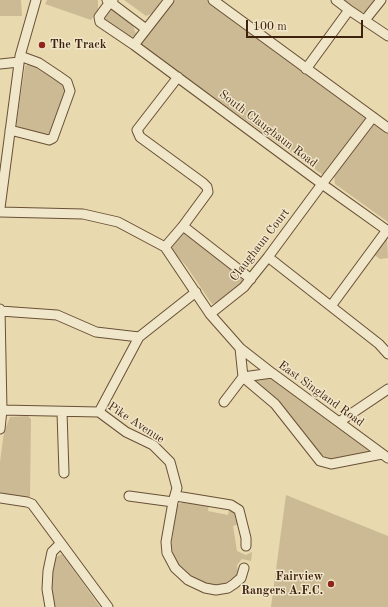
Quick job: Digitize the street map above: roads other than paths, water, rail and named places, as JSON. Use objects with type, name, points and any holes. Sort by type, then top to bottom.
[{"type":"street","points":[[0,208],[19,59],[36,0]]},
{"type":"street","points":[[134,45],[169,0]]},
{"type":"street","points":[[213,0],[388,128]]},
{"type":"street","points":[[336,0],[388,36]]},
{"type":"street","points":[[365,20],[381,0]]},
{"type":"street","points":[[110,1],[146,29]]},
{"type":"street","name":"South Claughaun Road","points":[[110,1],[99,16],[100,22],[134,45],[322,184],[387,230]]},
{"type":"street","points":[[306,69],[349,10]]},
{"type":"street","points":[[0,64],[19,59],[39,63],[67,82],[70,90],[53,138],[49,140],[10,130]]},
{"type":"street","points":[[166,247],[184,226],[208,192],[207,187],[140,137],[137,130],[178,77]]},
{"type":"street","name":"Claughaun Court","points":[[210,314],[244,287],[251,279],[373,117]]},
{"type":"street","points":[[0,212],[83,214],[118,222],[166,247],[210,314],[240,348],[243,378],[275,404],[320,461],[330,464],[385,456]]},
{"type":"street","points":[[184,226],[251,279]]},
{"type":"street","points":[[330,306],[387,230]]},
{"type":"street","points":[[268,257],[379,344],[388,354]]},
{"type":"street","points":[[99,412],[139,337],[196,292]]},
{"type":"street","points":[[0,429],[2,410],[0,310],[57,315],[96,332],[139,337]]},
{"type":"street","name":"East Singland Road","points":[[240,348],[385,456]]},
{"type":"street","points":[[224,402],[243,378],[272,373]]},
{"type":"street","points":[[339,422],[388,389]]},
{"type":"street","name":"Pike Avenue","points":[[2,410],[99,412],[126,432],[153,445],[170,462],[177,488],[166,542],[167,553],[175,568],[188,580],[205,588],[216,590],[228,588],[234,584],[241,578],[244,568]]},
{"type":"street","points":[[62,412],[64,473]]},
{"type":"street","points":[[129,496],[231,505],[239,510],[246,538],[246,546]]},
{"type":"street","points":[[0,498],[32,504],[60,544],[108,607]]},
{"type":"street","points":[[50,607],[47,589],[48,571],[52,552],[60,544]]},
{"type":"place","name":"The Track","points":[[42,45]]},
{"type":"place","name":"Fairview Rangers A.F.C.","points":[[331,584]]}]
